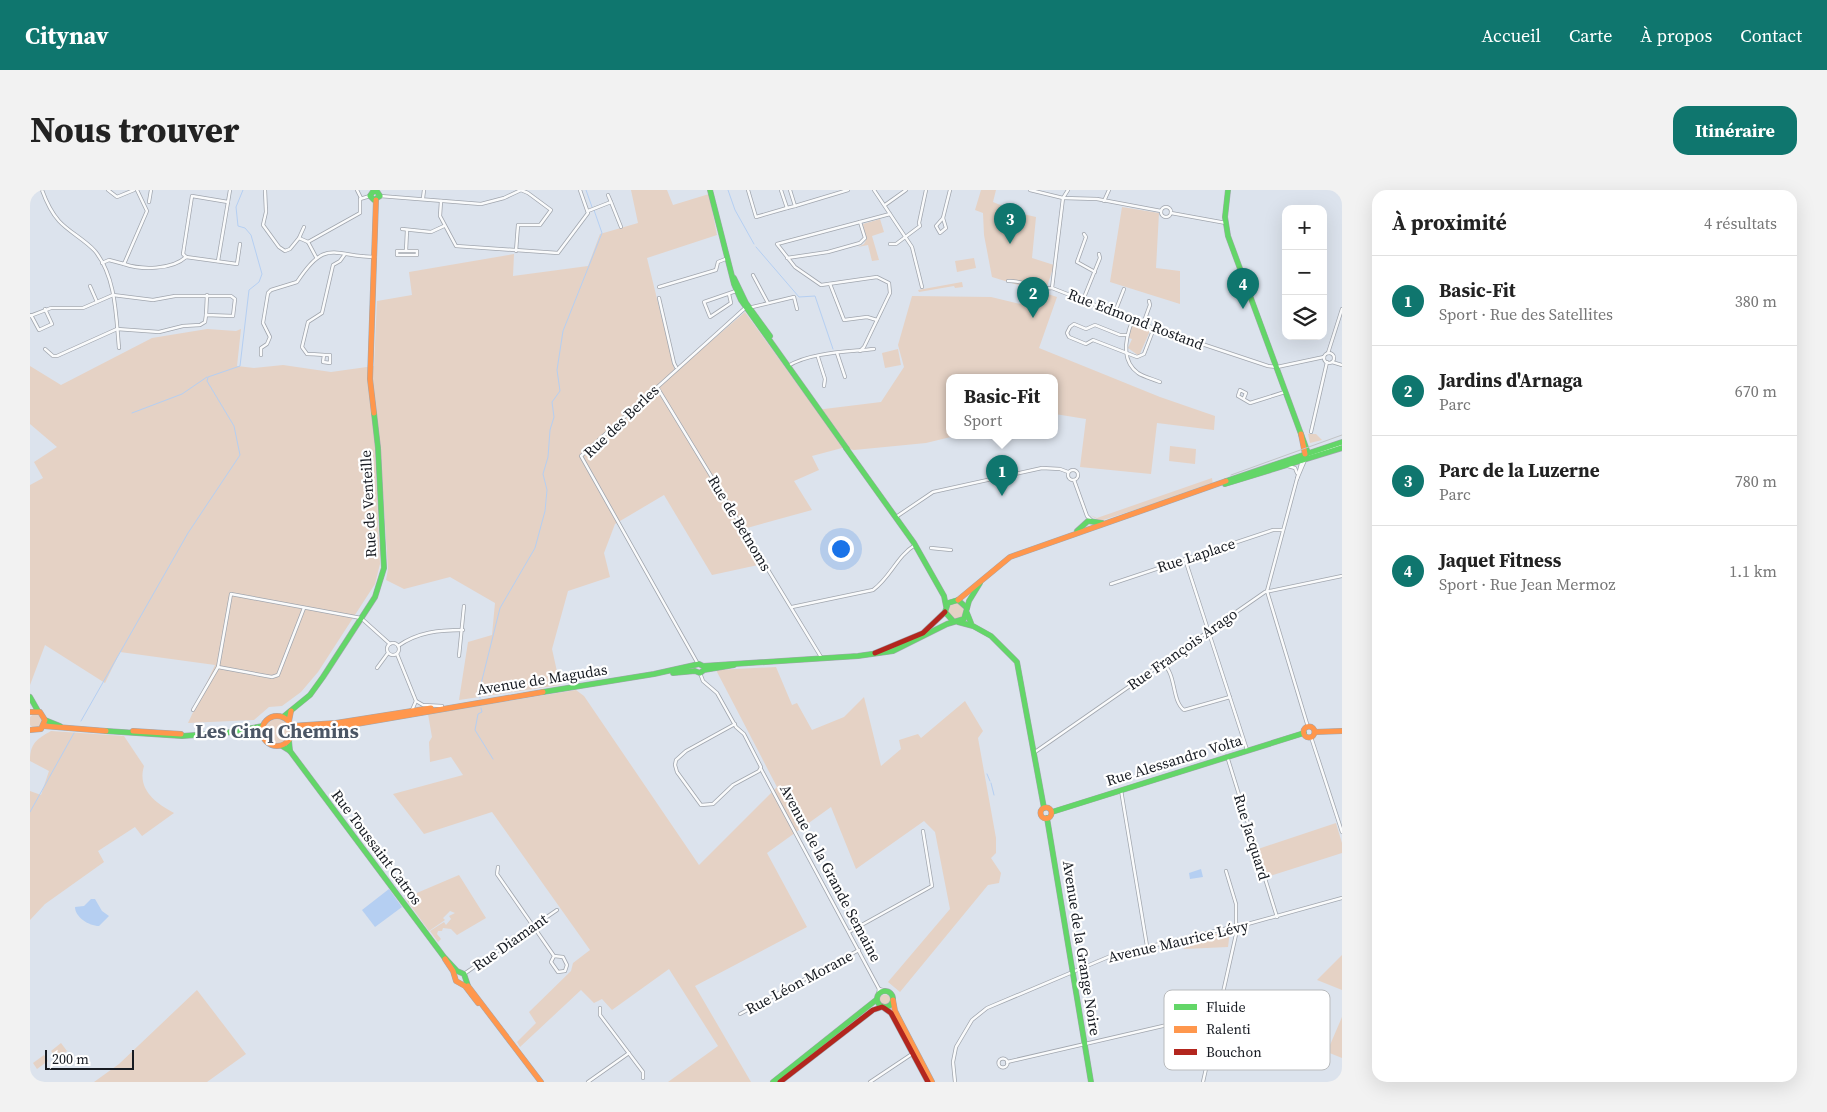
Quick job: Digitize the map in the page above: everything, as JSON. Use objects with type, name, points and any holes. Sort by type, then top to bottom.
[{"type":"main road","points":[[375,190],[378,198],[370,196],[375,190]]},
{"type":"main road","points":[[710,190],[736,291],[915,545],[944,596],[945,612],[948,618],[955,622],[971,623],[1008,650],[1016,662],[1035,752],[1044,808],[1049,808],[1052,812],[1047,818]]},
{"type":"main road","points":[[1228,190],[1226,223],[1300,428],[1305,457]]},
{"type":"main road","name":"Rue de Venteille","points":[[283,717],[315,689],[378,590],[384,562],[378,448],[371,388],[378,198]]},
{"type":"main road","points":[[732,276],[748,308]]},
{"type":"main road","points":[[1271,470],[1342,443]]},
{"type":"main road","points":[[1071,534],[1089,522],[1102,523],[1305,457],[1342,448]]},
{"type":"main road","points":[[1213,487],[1288,466],[1305,457]]},
{"type":"main road","points":[[946,606],[980,583],[1010,557],[1071,534],[1088,530],[1089,522]]},
{"type":"main road","points":[[955,622],[964,619],[980,583]]},
{"type":"main road","points":[[944,596],[956,600],[967,610],[971,623]]},
{"type":"main road","name":"Avenue de Magudas","points":[[869,655],[920,634],[933,625],[945,612]]},
{"type":"main road","name":"Avenue de Magudas","points":[[292,735],[444,706],[654,674],[744,662],[822,659],[893,651],[955,622]]},
{"type":"main road","points":[[30,697],[45,720],[44,726],[39,730],[30,730]]},
{"type":"main road","name":"Avenue de Magudas","points":[[292,726],[336,723],[433,708]]},
{"type":"main road","points":[[242,731],[262,734],[270,744],[282,746],[289,741],[292,735],[292,726],[289,720],[291,709]]},
{"type":"main road","points":[[30,712],[38,710]]},
{"type":"main road","points":[[262,734],[263,726],[269,718],[283,717],[289,720]]},
{"type":"main road","points":[[45,720],[64,728]]},
{"type":"main road","points":[[44,726],[172,736],[197,736],[242,731],[263,726]]},
{"type":"main road","points":[[1313,734],[1313,728],[1308,727],[1304,733],[1306,737],[1313,734],[1342,731]]},
{"type":"main road","name":"Rue Alessandro Volta","points":[[1052,812],[1304,733]]},
{"type":"main road","points":[[289,741],[290,751]]},
{"type":"main road","name":"Rue Toussaint Catros","points":[[282,746],[290,751],[444,957],[541,1082]]},
{"type":"main road","name":"Avenue de la Grange Noire","points":[[1044,808],[1041,813],[1047,818],[1092,1082]]},
{"type":"main road","points":[[773,1082],[878,995],[886,991],[892,995],[895,1011],[930,1082]]},
{"type":"main road","points":[[878,995],[883,1008],[891,1013],[930,1082]]},
{"type":"main road","points":[[780,1082],[873,1010],[891,1005],[893,1000]]},
{"type":"street","points":[[42,190],[59,221],[94,250],[102,263],[110,280],[119,348]]},
{"type":"street","points":[[108,190],[117,197],[136,190],[146,211],[124,264]]},
{"type":"street","points":[[149,202],[151,190]]},
{"type":"street","points":[[218,261],[230,190]]},
{"type":"street","points":[[265,190],[266,212],[263,225],[271,232],[279,247],[288,250],[299,238],[304,227]]},
{"type":"street","points":[[308,242],[360,213],[361,198],[357,190]]},
{"type":"street","points":[[423,199],[424,190]]},
{"type":"street","points":[[378,198],[491,203],[521,190],[551,210],[540,225],[518,225],[516,251]]},
{"type":"street","points":[[580,190],[588,211]]},
{"type":"street","points":[[748,190],[756,217],[848,190]]},
{"type":"street","points":[[781,190],[787,208]]},
{"type":"street","points":[[790,190],[795,206]]},
{"type":"street","points":[[874,190],[914,252],[922,287]]},
{"type":"street","points":[[884,205],[906,190]]},
{"type":"street","points":[[890,244],[896,244],[920,226],[926,190]]},
{"type":"street","points":[[1030,190],[1063,198],[1091,199],[1161,211],[1167,207],[1171,213],[1226,223]]},
{"type":"street","points":[[1063,198],[1068,190]]},
{"type":"street","points":[[1104,201],[1109,190]]},
{"type":"street","points":[[943,218],[946,228],[940,233],[936,226],[943,218],[949,191]]},
{"type":"street","points":[[608,194],[621,227]]},
{"type":"street","points":[[186,256],[183,254],[192,196],[228,202]]},
{"type":"street","points":[[361,198],[370,196]]},
{"type":"street","name":"Rue Edmond Rostand","points":[[1063,198],[1052,288],[1154,328],[1277,367]]},
{"type":"street","points":[[441,200],[440,216],[456,246],[558,253],[588,211],[611,202]]},
{"type":"street","points":[[1161,211],[1164,217],[1168,217],[1171,213]]},
{"type":"street","points":[[860,351],[864,347],[890,293],[890,286],[885,279],[877,277],[821,286],[795,267],[777,244],[890,214]]},
{"type":"street","points":[[787,258],[860,244],[865,238],[860,222]]},
{"type":"street","points":[[402,230],[431,232],[444,226]]},
{"type":"street","points":[[406,230],[406,251]]},
{"type":"street","points":[[1084,234],[1086,238],[1077,262],[1094,272]]},
{"type":"street","points":[[299,238],[308,242],[316,257]]},
{"type":"street","points":[[102,263],[109,260],[142,268],[173,264],[186,256],[237,264],[240,244]]},
{"type":"street","points":[[261,355],[261,348],[267,344],[270,337],[263,323],[268,293],[271,290],[297,282],[309,262],[331,251],[376,257]]},
{"type":"street","points":[[397,251],[406,251],[417,251],[417,255],[397,255],[397,251]]},
{"type":"street","points":[[324,355],[307,354],[302,348],[308,322],[322,312],[333,265],[340,261],[345,254]]},
{"type":"street","points":[[1083,300],[1099,254]]},
{"type":"street","points":[[659,287],[716,270],[718,262],[728,258]]},
{"type":"street","points":[[753,275],[768,303]]},
{"type":"street","points":[[1008,281],[1020,282],[1043,289],[1052,288]]},
{"type":"street","points":[[830,284],[844,320],[867,317],[877,320]]},
{"type":"street","points":[[90,286],[97,302]]},
{"type":"street","points":[[1116,312],[1124,289]]},
{"type":"street","points":[[729,294],[731,302],[710,317],[704,302],[736,291]]},
{"type":"street","points":[[45,349],[53,356],[57,356],[117,329],[159,332],[183,326],[200,325],[205,322],[207,295]]},
{"type":"street","points":[[45,310],[52,324],[39,330],[31,316],[45,310],[83,308],[113,296],[152,300],[207,295],[231,296],[236,299],[233,316],[206,315]]},
{"type":"street","points":[[748,308],[794,297],[797,309]]},
{"type":"street","points":[[659,298],[674,363],[677,367]]},
{"type":"street","points":[[1143,324],[1150,305],[1149,301]]},
{"type":"street","name":"Rue des Berles","points":[[699,668],[581,456],[677,367],[748,308]]},
{"type":"street","points":[[1311,432],[1342,309]]},
{"type":"street","points":[[1133,319],[1126,335],[1126,354],[1139,373],[1160,382]]},
{"type":"street","points":[[1126,335],[1120,335],[1095,325],[1086,329],[1074,324],[1067,333],[1069,337],[1086,344],[1093,340],[1138,357],[1144,354],[1154,328]]},
{"type":"street","points":[[789,366],[837,353],[874,349]]},
{"type":"street","points":[[837,353],[845,376]]},
{"type":"street","points":[[1328,360],[1330,353]]},
{"type":"street","points":[[818,357],[825,379],[824,386]]},
{"type":"street","points":[[1277,367],[1318,359],[1342,365]]},
{"type":"street","name":"Rue de Betnoms","points":[[657,386],[822,659]]},
{"type":"street","points":[[1244,398],[1247,402],[1251,403],[1286,391]]},
{"type":"street","points":[[1296,480],[1297,473],[1305,457]]},
{"type":"street","points":[[1305,457],[1296,480],[1267,591],[1308,727]]},
{"type":"street","points":[[1288,466],[1295,468],[1297,473]]},
{"type":"street","points":[[896,517],[932,492],[1042,468],[1060,469],[1068,472],[1073,469],[1077,472],[1078,476],[1074,480]]},
{"type":"street","points":[[1068,472],[1069,478],[1074,480],[1089,522]]},
{"type":"street","name":"Rue Laplace","points":[[1111,584],[1273,530],[1282,530]]},
{"type":"street","points":[[792,607],[873,590],[883,582],[902,556],[915,545]]},
{"type":"street","points":[[931,548],[951,550]]},
{"type":"street","points":[[1185,559],[1247,750]]},
{"type":"street","name":"Rue François Arago","points":[[1035,752],[1267,591],[1342,576]]},
{"type":"street","points":[[193,710],[218,667],[232,594],[361,618],[390,644],[398,646],[410,638],[430,632],[463,630]]},
{"type":"street","points":[[459,656],[464,606]]},
{"type":"street","points":[[218,667],[272,677],[278,675],[304,607]]},
{"type":"street","points":[[378,668],[388,653],[387,648],[390,644]]},
{"type":"street","points":[[398,646],[397,654],[416,701],[422,705],[444,706]]},
{"type":"street","points":[[388,653],[397,654]]},
{"type":"street","points":[[1162,663],[1168,670],[1180,705],[1184,710],[1230,697]]},
{"type":"street","name":"Avenue de la Grande Semaine","points":[[699,668],[703,681],[717,693],[735,724],[744,734],[859,950],[878,995]]},
{"type":"street","points":[[411,711],[416,701]]},
{"type":"street","points":[[735,724],[679,756],[675,762],[677,772],[696,800],[707,806],[713,804],[733,785],[761,768]]},
{"type":"street","points":[[1313,734],[1342,832]]},
{"type":"street","name":"Rue Jacquard","points":[[1227,756],[1277,917]]},
{"type":"street","points":[[1121,790],[1147,946]]},
{"type":"street","points":[[849,932],[932,886],[923,831]]},
{"type":"street","points":[[498,867],[497,874],[554,956]]},
{"type":"street","points":[[1223,990],[1238,929],[1236,923],[1236,904],[1226,871]]},
{"type":"street","name":"Avenue Maurice Lévy","points":[[955,1082],[954,1053],[963,1034],[976,1016],[997,1003],[1073,970],[1114,955],[1228,928],[1238,929],[1342,898]]},
{"type":"street","name":"Rue Diamant","points":[[460,977],[556,910]]},
{"type":"street","name":"Rue Léon Morane","points":[[740,1014],[859,950]]},
{"type":"street","points":[[559,955],[563,957],[567,965],[565,971],[558,972],[554,970],[550,962],[554,956],[559,955]]},
{"type":"street","points":[[600,1008],[600,1015],[643,1072],[643,1078]]},
{"type":"street","points":[[1007,1062],[1164,1026]]},
{"type":"street","points":[[588,1082],[629,1053]]},
{"type":"street","points":[[870,1082],[913,1053]]},
{"type":"shaded area","points":[[631,190],[667,190],[673,205],[709,194],[717,235],[647,258],[675,372],[745,312],[816,410],[881,402],[904,367],[898,345],[912,296],[991,297],[1020,304],[1025,287],[992,277],[984,235],[983,213],[975,210],[981,190],[996,190],[993,202],[1036,217],[1032,258],[1054,265],[1045,293],[1057,297],[1039,348],[1160,397],[1215,416],[1214,430],[1157,423],[1151,474],[1080,467],[1086,419],[1058,414],[1058,374],[946,374],[946,438],[926,443],[854,450],[842,448],[812,456],[819,470],[794,481],[812,510],[747,528],[758,565],[712,575],[664,495],[615,524],[604,553],[610,577],[568,591],[552,649],[560,685],[459,700],[468,642],[492,635],[495,603],[450,577],[404,589],[386,580],[388,569],[380,447],[375,445],[380,564],[375,584],[318,672],[301,692],[282,706],[269,707],[254,720],[188,723],[215,665],[120,652],[105,683],[45,645],[30,685],[30,485],[43,478],[34,462],[57,447],[30,424],[30,366],[61,385],[152,338],[207,329],[236,331],[241,329],[237,366],[254,368],[283,365],[331,372],[374,366],[377,301],[412,295],[409,272],[514,254],[513,276],[588,266],[600,234],[638,223]]},
{"type":"shaded area","points":[[1122,207],[1159,213],[1156,268],[1180,271],[1180,304],[1110,282]]},
{"type":"shaded area","points":[[880,219],[884,232],[872,236],[879,260],[872,261],[868,245],[858,247],[864,244],[866,240],[863,224]]},
{"type":"shaded area","points":[[974,258],[976,268],[957,272],[955,261]]},
{"type":"shaded area","points":[[962,282],[963,287],[955,288],[954,286],[919,292],[918,290]]},
{"type":"shaded area","points":[[1132,324],[1150,331],[1139,356],[1128,348],[1132,339],[1129,338]]},
{"type":"shaded area","points":[[898,349],[901,365],[885,368],[882,353]]},
{"type":"shaded area","points":[[1308,434],[1316,434],[1322,440],[1310,443]]},
{"type":"shaded area","points":[[1170,446],[1196,449],[1195,464],[1169,461]]},
{"type":"shaded area","points":[[1212,478],[1213,485],[1100,521],[1090,515],[1097,518]]},
{"type":"shaded area","points":[[956,603],[962,605],[964,611],[962,617],[956,619],[950,617],[948,611],[950,605]]},
{"type":"shaded area","points":[[776,667],[792,705],[797,703],[812,730],[844,717],[864,697],[881,766],[901,749],[899,740],[918,734],[921,738],[965,701],[983,731],[978,738],[996,838],[996,853],[991,858],[1001,873],[999,883],[988,885],[900,992],[888,982],[950,909],[935,832],[924,821],[856,869],[831,807],[767,853],[807,927],[695,986],[751,1082],[668,1082],[718,1046],[669,969],[612,1010],[602,999],[594,1003],[581,990],[520,1047],[517,1042],[536,1023],[529,1012],[571,971],[573,963],[590,950],[492,812],[424,834],[393,794],[463,775],[451,757],[430,762],[429,742],[432,737],[428,714],[576,690],[584,696],[699,865],[777,787],[716,670]]},
{"type":"shaded area","points":[[33,714],[39,714],[43,721],[39,728],[33,728],[29,724],[29,718]]},
{"type":"shaded area","points":[[277,719],[286,722],[289,731],[286,740],[277,743],[268,740],[265,731],[268,722]]},
{"type":"shaded area","points":[[51,731],[124,736],[144,766],[142,774],[145,788],[154,800],[174,813],[142,836],[135,827],[98,851],[104,862],[45,904],[30,920],[30,791],[41,795],[49,771],[30,761],[30,755],[35,742]]},
{"type":"shaded area","points":[[1336,823],[1342,843],[1342,853],[1267,877],[1258,849]]},
{"type":"shaded area","points":[[459,875],[486,918],[457,935],[451,929],[443,928],[442,931],[438,931],[437,934],[441,939],[438,942],[430,931],[444,922],[446,925],[451,919],[449,916],[455,913],[450,911],[443,918],[445,920],[429,931],[405,898]]},
{"type":"shaded area","points":[[1230,931],[1228,947],[1184,949],[1182,941]]},
{"type":"shaded area","points":[[1342,955],[1342,990],[1317,980]]},
{"type":"shaded area","points":[[197,990],[246,1054],[207,1082],[94,1082],[119,1064]]},
{"type":"shaded area","points":[[885,994],[891,1000],[885,1006],[879,1000]]},
{"type":"shaded area","points":[[1342,1017],[1342,1058],[1330,1053],[1330,1045]]},
{"type":"shaded area","points":[[61,1043],[67,1051],[57,1059],[51,1051]]},
{"type":"shaded area","points":[[44,1055],[48,1061],[37,1069],[33,1063]]},
{"type":"water","points":[[1201,869],[1203,877],[1190,879],[1189,873]]},
{"type":"water","points":[[389,889],[402,907],[375,927],[362,910]]},
{"type":"water","points":[[91,899],[95,899],[102,911],[109,916],[99,926],[83,920],[76,911],[75,907],[84,906]]},
{"type":"waterway","points":[[81,721],[188,533],[240,455],[234,426],[207,381],[208,377],[240,366],[249,290],[259,282],[262,274],[251,235],[245,228],[238,226],[236,207],[243,190]]},
{"type":"waterway","points":[[586,190],[592,207]]},
{"type":"waterway","points":[[728,190],[735,210],[754,244]]},
{"type":"waterway","points":[[480,698],[479,692],[500,608],[535,548],[545,511],[547,490],[543,474],[548,457],[550,430],[554,417],[552,402],[560,391],[557,370],[563,331],[602,233],[594,210]]},
{"type":"waterway","points":[[756,247],[799,297],[815,296],[833,349]]},
{"type":"waterway","points":[[132,413],[182,394],[207,377]]},
{"type":"waterway","points":[[481,708],[482,712],[478,714],[475,730],[493,759]]},
{"type":"waterway","points":[[30,812],[74,733]]},
{"type":"waterway","points":[[987,774],[990,781]]},
{"type":"waterway","points":[[991,783],[994,795]]},
{"type":"tram line","points":[[1231,475],[1342,435]]},
{"type":"traffic: fast","points":[[374,190],[370,196],[374,200],[380,196],[376,190]]},
{"type":"traffic: fast","points":[[710,190],[734,284],[741,300],[847,449]]},
{"type":"traffic: fast","points":[[1228,190],[1225,217],[1228,236],[1308,453]]},
{"type":"traffic: fast","points":[[734,278],[746,303],[770,336]]},
{"type":"traffic: fast","points":[[283,717],[310,695],[323,677],[375,597],[384,568],[378,448],[374,413]]},
{"type":"traffic: fast","points":[[1226,481],[1342,442]]},
{"type":"traffic: fast","points":[[846,448],[914,543],[944,596],[946,606]]},
{"type":"traffic: fast","points":[[1225,484],[1342,448]]},
{"type":"traffic: fast","points":[[1277,466],[1306,456]]},
{"type":"traffic: fast","points":[[1077,531],[1088,521],[1102,523]]},
{"type":"traffic: fast","points":[[543,692],[654,674],[699,664],[703,666],[858,656],[893,651],[947,624],[964,619],[969,601],[980,583]]},
{"type":"traffic: fast","points":[[953,621],[945,612],[948,603],[958,600],[967,608]]},
{"type":"traffic: fast","points":[[967,613],[971,623]]},
{"type":"traffic: fast","points":[[958,622],[973,626],[991,636],[1017,662],[1044,808]]},
{"type":"traffic: fast","points":[[673,673],[695,671],[700,673],[704,670],[734,665]]},
{"type":"traffic: fast","points":[[30,697],[38,711]]},
{"type":"traffic: fast","points":[[45,720],[60,726]]},
{"type":"traffic: fast","points":[[106,731],[182,736],[225,733],[263,726]]},
{"type":"traffic: fast","points":[[1052,812],[1304,733]]},
{"type":"traffic: fast","points":[[289,741],[290,751]]},
{"type":"traffic: fast","points":[[282,746],[290,751],[444,957],[457,971],[464,974],[468,986]]},
{"type":"traffic: fast","points":[[1047,818],[1091,1082]]},
{"type":"traffic: fast","points":[[882,991],[888,991],[893,996],[893,999],[891,1005],[882,1007],[877,1002],[877,996],[882,991]]},
{"type":"traffic: fast","points":[[773,1082],[876,1000]]},
{"type":"traffic: slow","points":[[374,413],[370,379],[376,200]]},
{"type":"traffic: slow","points":[[1301,434],[1305,454]]},
{"type":"traffic: slow","points":[[958,600],[1010,557],[1226,481]]},
{"type":"traffic: slow","points":[[292,735],[543,692]]},
{"type":"traffic: slow","points":[[292,726],[336,723],[431,708]]},
{"type":"traffic: slow","points":[[289,721],[291,711]]},
{"type":"traffic: slow","points":[[30,712],[40,712],[45,720],[41,729],[30,730]]},
{"type":"traffic: slow","points":[[277,716],[288,720],[292,731],[288,742],[277,746],[266,742],[262,731],[266,720],[277,716]]},
{"type":"traffic: slow","points":[[44,726],[106,731]]},
{"type":"traffic: slow","points":[[1307,727],[1311,727],[1314,732],[1313,736],[1307,737],[1304,734],[1304,730],[1307,727]]},
{"type":"traffic: slow","points":[[133,731],[181,734]]},
{"type":"traffic: slow","points":[[246,731],[262,734]]},
{"type":"traffic: slow","points":[[1315,732],[1342,731]]},
{"type":"traffic: slow","points":[[1044,808],[1048,808],[1051,813],[1050,817],[1044,818],[1041,815],[1041,811],[1044,808]]},
{"type":"traffic: slow","points":[[445,959],[453,971],[456,981],[465,986],[478,1003]]},
{"type":"traffic: slow","points":[[468,986],[541,1082]]},
{"type":"traffic: slow","points":[[893,1000],[895,1011],[932,1082]]},
{"type":"traffic: jam","points":[[875,653],[923,633],[945,612]]},
{"type":"traffic: jam","points":[[780,1082],[873,1010],[882,1007]]},
{"type":"traffic: jam","points":[[884,1008],[891,1013],[928,1082]]},
{"type":"place","name":"Parc de la Luzerne","points":[[1010,244]]},
{"type":"place","name":"Jaquet Fitness","points":[[1243,309]]},
{"type":"place","name":"Jardins d'Arnaga","points":[[1033,318]]},
{"type":"place","name":"Basic-Fit","points":[[1002,496]]},
{"type":"district","name":"Les Cinq Chemins","points":[[277,731]]}]
